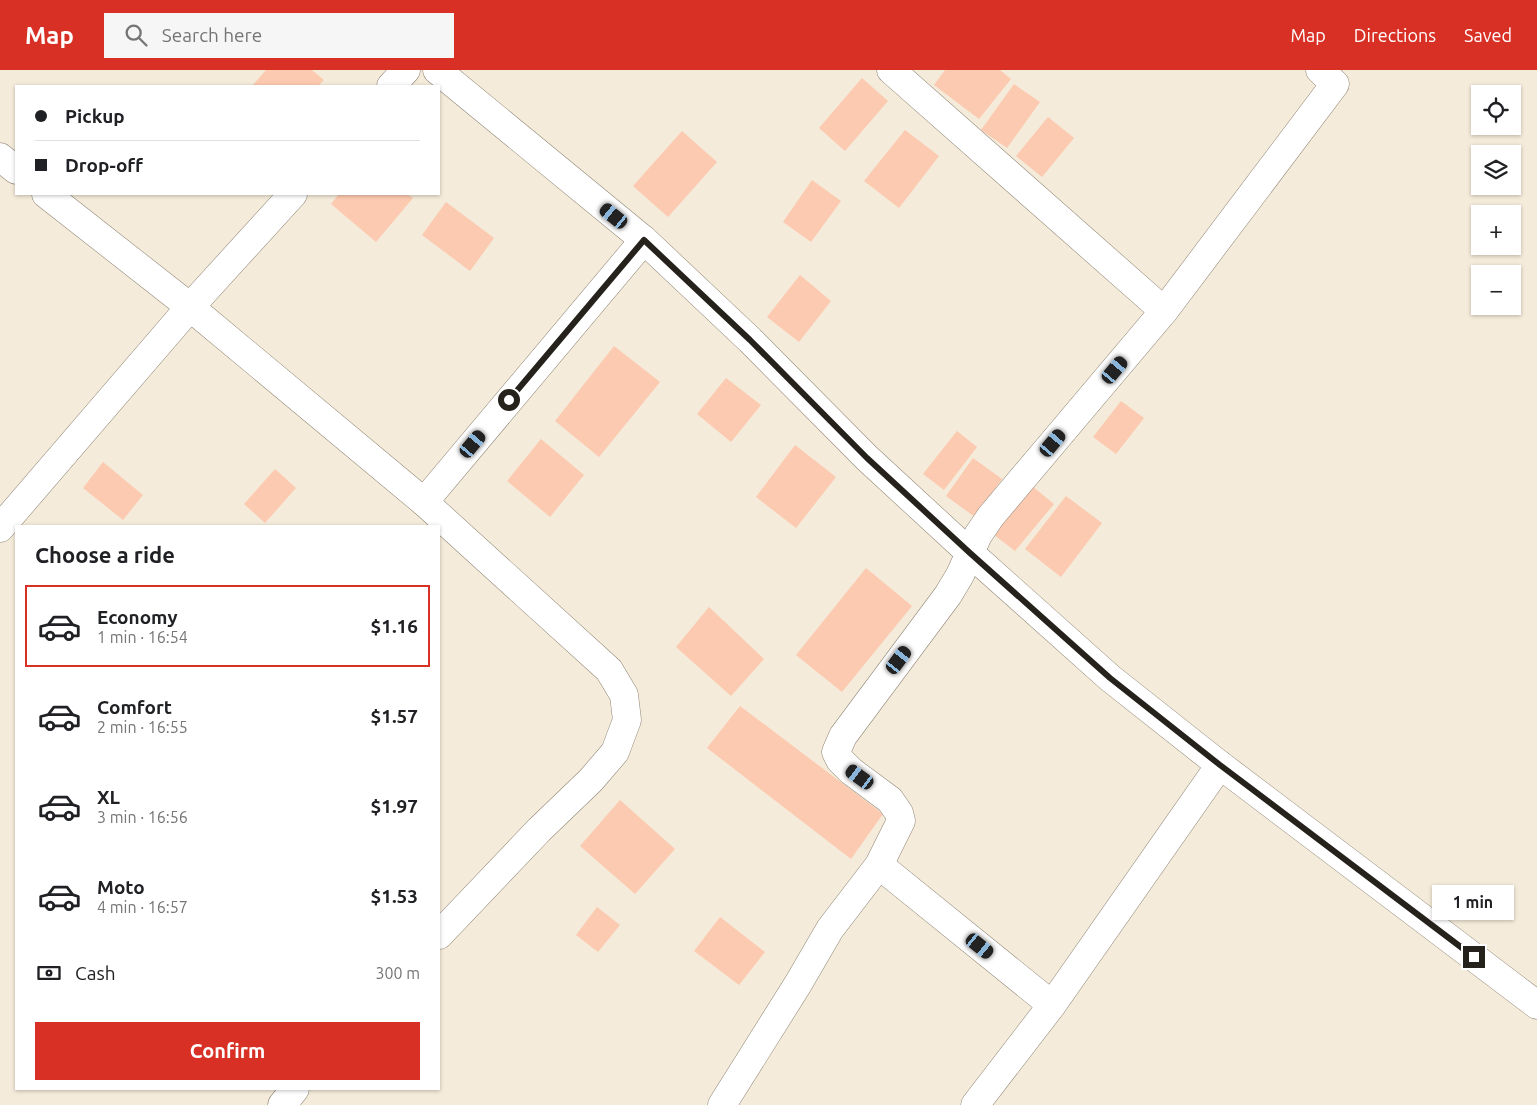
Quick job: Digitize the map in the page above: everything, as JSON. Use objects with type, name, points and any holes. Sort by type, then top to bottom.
[{"type":"street","points":[[392,85],[406,70]]},
{"type":"street","points":[[437,70],[644,240],[750,340],[867,458],[1110,678],[1220,765],[1537,1006]]},
{"type":"street","points":[[891,70],[1164,311]]},
{"type":"street","points":[[722,1105],[830,929],[879,865],[901,821],[900,813],[890,800],[851,771],[840,760],[836,752],[843,736],[948,595],[960,575],[978,535],[992,516],[1164,311],[1334,75]]},
{"type":"street","points":[[0,157],[15,169]]},
{"type":"street","points":[[47,195],[190,307],[424,502],[609,670],[624,695],[627,720],[615,752],[591,780],[440,934]]},
{"type":"street","points":[[0,528],[190,307],[292,195]]},
{"type":"street","points":[[424,502],[644,240]]},
{"type":"street","points":[[975,1105],[1052,1004],[1220,765]]},
{"type":"street","points":[[879,865],[1052,1004]]},
{"type":"street","points":[[282,1105],[294,1090]]},
{"type":"building","points":[[266,70],[312,70],[324,80],[319,85],[253,85]]},
{"type":"building","points":[[945,70],[1000,70],[1011,79],[979,119],[934,85]]},
{"type":"building","points":[[862,78],[888,101],[845,151],[819,128]]},
{"type":"building","points":[[1014,84],[1040,102],[1007,148],[981,130]]},
{"type":"building","points":[[1048,117],[1074,138],[1042,177],[1016,156]]},
{"type":"building","points":[[905,130],[939,156],[899,208],[864,181]]},
{"type":"building","points":[[682,131],[717,162],[668,217],[633,186]]},
{"type":"building","points":[[812,180],[841,201],[811,242],[783,222]]},
{"type":"building","points":[[338,195],[408,195],[413,198],[376,242],[331,204]]},
{"type":"building","points":[[446,202],[494,238],[470,271],[422,235]]},
{"type":"building","points":[[800,275],[831,301],[799,342],[767,317]]},
{"type":"building","points":[[614,346],[660,382],[599,457],[555,421]]},
{"type":"building","points":[[726,378],[761,405],[731,442],[697,414]]},
{"type":"building","points":[[1121,401],[1144,418],[1116,454],[1093,437]]},
{"type":"building","points":[[957,431],[977,447],[944,490],[923,474]]},
{"type":"building","points":[[541,439],[584,475],[550,517],[507,481]]},
{"type":"building","points":[[795,445],[836,477],[796,528],[756,497]]},
{"type":"building","points":[[973,458],[1002,479],[975,517],[946,496]]},
{"type":"building","points":[[103,462],[143,495],[123,520],[83,488]]},
{"type":"building","points":[[275,469],[296,488],[265,523],[244,504]]},
{"type":"building","points":[[1032,486],[1054,504],[1015,551],[993,534]]},
{"type":"building","points":[[1066,496],[1102,523],[1061,577],[1025,549]]},
{"type":"building","points":[[866,568],[912,606],[842,692],[796,655]]},
{"type":"building","points":[[709,607],[764,659],[731,696],[676,647]]},
{"type":"building","points":[[740,706],[883,814],[851,859],[707,748]]},
{"type":"building","points":[[620,800],[675,849],[635,894],[580,846]]},
{"type":"building","points":[[597,907],[620,925],[598,952],[576,935]]},
{"type":"building","points":[[720,917],[765,952],[739,985],[694,951]]},
{"type":"route","points":[[509,400],[644,240],[750,340],[867,458],[1110,678],[1220,765],[1474,957]]}]
